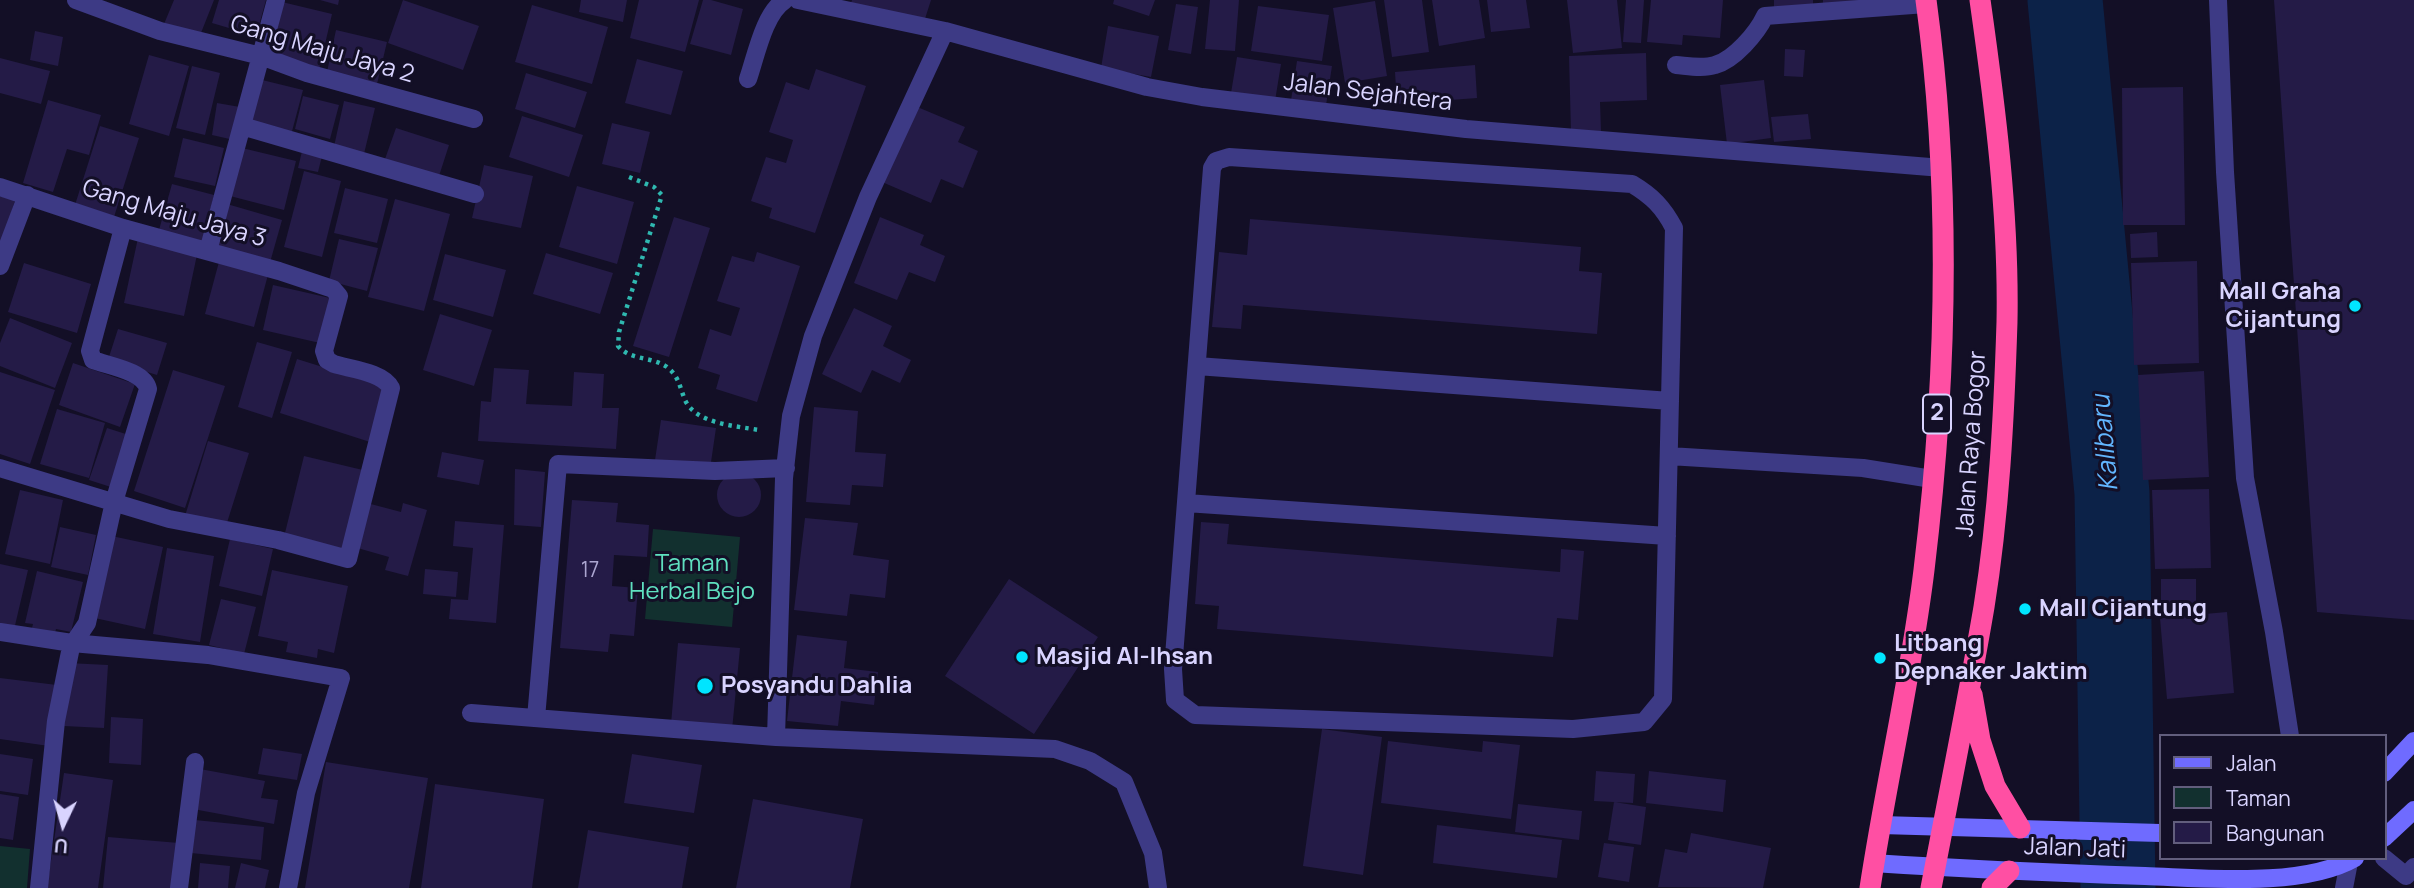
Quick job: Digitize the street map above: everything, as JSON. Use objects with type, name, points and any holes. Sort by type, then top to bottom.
[{"type":"highway","name":"Jalan Raya Bogor","points":[[1933,877],[1984,608],[1996,505],[2007,320],[2006,244],[1990,68],[1980,0]]},
{"type":"highway","name":"Jalan Raya Bogor","points":[[1870,888],[1924,570],[1943,328],[1945,259],[1942,167],[1926,2]]},
{"type":"highway","points":[[1970,681],[1980,740],[1995,786],[2020,828]]},
{"type":"highway","points":[[1992,888],[2019,872]]},
{"type":"main road","points":[[2386,771],[2414,740]]},
{"type":"main road","points":[[2386,836],[2414,810]]},
{"type":"main road","name":"Jalan Jati","points":[[1881,825],[2158,833]]},
{"type":"main road","name":"Jalan Jati","points":[[1873,863],[1933,877],[2019,872],[2282,879],[2324,871],[2352,860]]},
{"type":"street","name":"Gang Maju Jaya 2","points":[[77,0],[160,31],[261,56],[307,73],[474,119]]},
{"type":"street","points":[[208,251],[276,0]]},
{"type":"street","points":[[748,79],[768,21],[777,5],[785,0]]},
{"type":"street","name":"Jalan Sejahtera","points":[[798,0],[945,32],[1147,87],[1202,97],[1466,129],[1942,167]]},
{"type":"street","points":[[2218,0],[2225,172],[2245,478],[2290,734]]},
{"type":"street","points":[[1676,65],[1714,66],[1724,61],[1759,28],[1764,8],[1926,2]]},
{"type":"street","points":[[776,737],[779,606],[788,435],[799,383],[818,323],[867,197],[945,32]]},
{"type":"street","points":[[242,126],[475,194]]},
{"type":"street","points":[[1229,158],[1632,184],[1650,195],[1663,208],[1674,228],[1663,699],[1644,722],[1573,729],[1195,716],[1175,700],[1173,669],[1197,366],[1212,168],[1216,161],[1229,158]]},
{"type":"street","name":"Gang Maju Jaya 3","points":[[0,187],[123,228],[279,271],[333,289],[339,296],[324,351],[327,360],[378,377],[388,382],[391,388],[348,559],[278,540],[169,519],[114,502]]},
{"type":"street","points":[[0,266],[27,195]]},
{"type":"street","points":[[39,888],[56,721],[72,643],[87,623],[114,502],[148,389],[147,383],[138,376],[93,360],[90,351],[123,228]]},
{"type":"street","points":[[1197,366],[1670,401]]},
{"type":"street","points":[[1669,456],[1863,468],[1932,479]]},
{"type":"street","points":[[536,718],[558,464],[715,471],[786,468]]},
{"type":"street","points":[[0,468],[114,502]]},
{"type":"street","points":[[1186,503],[1667,537]]},
{"type":"street","points":[[0,632],[72,643],[208,655],[341,678],[306,793],[288,888]]},
{"type":"street","points":[[471,713],[776,737],[1055,749],[1090,761],[1124,782],[1153,853],[1158,888]]},
{"type":"street","points":[[179,888],[195,762]]},
{"type":"street","points":[[2344,888],[2352,860]]},
{"type":"street","points":[[2386,860],[2406,876],[2414,867]]},
{"type":"path","points":[[629,177],[654,187],[662,195],[619,332],[618,346],[629,356],[658,362],[673,372],[689,407],[698,415],[726,424],[788,435]]},
{"type":"green space","name":"Taman Herbal Bejo","points":[[653,529],[740,537],[732,627],[645,619]]},
{"type":"green space","points":[[0,846],[30,849],[27,888],[0,888]]},
{"type":"building","points":[[174,0],[214,0],[199,38],[164,24]]},
{"type":"building","points":[[219,0],[266,0],[256,36],[212,23]]},
{"type":"building","points":[[320,0],[339,0],[338,5]]},
{"type":"building","points":[[403,0],[479,26],[463,70],[388,43]]},
{"type":"building","points":[[581,0],[627,0],[623,22],[579,12]]},
{"type":"building","points":[[639,0],[699,0],[685,52],[630,38]]},
{"type":"building","points":[[703,0],[743,9],[731,55],[690,44]]},
{"type":"building","points":[[852,0],[931,0],[923,25],[851,3]]},
{"type":"building","points":[[1114,0],[1155,0],[1149,16],[1113,4]]},
{"type":"building","points":[[1210,0],[1239,0],[1235,51],[1205,49]]},
{"type":"building","points":[[1384,0],[1422,0],[1429,52],[1392,57]]},
{"type":"building","points":[[1432,0],[1479,0],[1485,38],[1439,46]]},
{"type":"building","points":[[1487,0],[1526,0],[1530,28],[1491,32]]},
{"type":"building","points":[[1567,0],[1617,0],[1622,48],[1573,53]]},
{"type":"building","points":[[1626,0],[1644,0],[1641,43],[1623,42]]},
{"type":"building","points":[[1651,0],[1723,0],[1720,38],[1683,35],[1682,45],[1647,42]]},
{"type":"building","points":[[1774,0],[1813,0],[1813,6],[1774,8]]},
{"type":"building","points":[[1823,0],[1881,0],[1823,8]]},
{"type":"building","name":"Mall Graha Cijantung","points":[[2274,0],[2414,0],[2414,620],[2317,612]]},
{"type":"building","points":[[1375,1],[1387,76],[1345,83],[1333,8]]},
{"type":"building","points":[[282,2],[332,14],[319,70],[269,58]]},
{"type":"building","points":[[1176,4],[1198,7],[1191,54],[1168,50]]},
{"type":"building","points":[[532,5],[608,27],[592,84],[515,62]]},
{"type":"building","points":[[1258,6],[1329,15],[1322,61],[1251,51]]},
{"type":"building","points":[[1108,26],[1159,36],[1151,77],[1101,68]]},
{"type":"building","points":[[336,30],[387,42],[377,84],[327,72]]},
{"type":"building","points":[[35,31],[63,37],[58,66],[30,60]]},
{"type":"building","points":[[1785,49],[1805,50],[1803,77],[1784,76]]},
{"type":"building","points":[[1646,53],[1647,100],[1600,102],[1601,131],[1571,132],[1569,56]]},
{"type":"building","points":[[149,55],[189,66],[169,136],[129,124]]},
{"type":"building","points":[[1237,57],[1281,64],[1275,101],[1231,93]]},
{"type":"building","points":[[0,58],[50,71],[41,104],[0,93]]},
{"type":"building","points":[[637,59],[683,71],[671,115],[625,103]]},
{"type":"building","points":[[1297,61],[1332,66],[1325,112],[1290,107]]},
{"type":"building","points":[[1475,65],[1477,98],[1397,104],[1395,72]]},
{"type":"building","points":[[192,66],[220,73],[205,135],[176,128]]},
{"type":"building","points":[[816,69],[866,86],[815,233],[769,218],[772,208],[751,201],[766,157],[786,163],[793,140],[769,132],[786,82],[809,90]]},
{"type":"building","points":[[526,73],[587,92],[575,128],[515,109]]},
{"type":"building","points":[[258,79],[303,90],[291,135],[247,123]]},
{"type":"building","points":[[1764,80],[1771,138],[1727,144],[1720,85]]},
{"type":"building","points":[[2183,87],[2185,225],[2123,225],[2122,88]]},
{"type":"building","points":[[303,96],[339,105],[330,139],[295,129]]},
{"type":"building","points":[[48,100],[101,115],[89,155],[67,149],[53,192],[23,183]]},
{"type":"building","points":[[344,101],[375,108],[363,158],[333,151]]},
{"type":"building","points":[[217,103],[240,107],[234,140],[212,135]]},
{"type":"building","points":[[915,106],[965,127],[958,142],[978,151],[963,188],[941,179],[931,203],[882,182]]},
{"type":"building","points":[[1808,114],[1811,139],[1774,142],[1771,117]]},
{"type":"building","points":[[522,116],[583,135],[569,177],[509,157]]},
{"type":"building","points":[[612,123],[650,132],[640,173],[602,164]]},
{"type":"building","points":[[100,126],[139,138],[114,217],[75,205]]},
{"type":"building","points":[[396,128],[449,145],[439,176],[385,159]]},
{"type":"building","points":[[183,138],[224,148],[215,186],[174,177]]},
{"type":"building","points":[[303,147],[323,152],[318,172],[298,168]]},
{"type":"building","points":[[242,148],[296,161],[284,210],[230,196]]},
{"type":"building","points":[[484,165],[533,176],[521,228],[472,218]]},
{"type":"building","points":[[304,171],[341,181],[322,257],[284,247]]},
{"type":"building","points":[[172,184],[214,195],[202,241],[159,230]]},
{"type":"building","points":[[577,186],[634,202],[617,264],[559,247]]},
{"type":"building","points":[[345,188],[388,199],[377,243],[334,233]]},
{"type":"building","points":[[0,196],[15,200],[1,248],[0,248]]},
{"type":"building","points":[[395,199],[450,214],[424,311],[368,297]]},
{"type":"building","points":[[227,204],[282,220],[269,266],[214,250]]},
{"type":"building","points":[[674,217],[710,228],[669,357],[633,346]]},
{"type":"building","points":[[880,217],[924,235],[920,245],[945,256],[935,282],[909,272],[897,300],[854,283]]},
{"type":"building","points":[[1250,219],[1581,247],[1579,271],[1602,273],[1597,334],[1243,305],[1241,329],[1212,327],[1219,252],[1247,255]]},
{"type":"building","points":[[2157,232],[2158,257],[2131,258],[2130,234]]},
{"type":"building","points":[[138,238],[198,250],[184,316],[124,303]]},
{"type":"building","points":[[339,239],[378,248],[367,291],[329,281]]},
{"type":"building","points":[[757,252],[800,266],[757,402],[716,389],[720,375],[698,368],[710,329],[731,336],[740,308],[717,301],[732,256],[754,262]]},
{"type":"building","points":[[546,253],[613,273],[600,314],[533,294]]},
{"type":"building","points":[[445,254],[506,270],[493,317],[433,300]]},
{"type":"building","points":[[220,258],[269,271],[254,327],[205,314]]},
{"type":"building","points":[[2197,261],[2199,363],[2134,365],[2131,263]]},
{"type":"building","points":[[24,263],[91,284],[77,333],[8,312]]},
{"type":"building","points":[[273,285],[330,298],[320,343],[263,330]]},
{"type":"building","points":[[854,308],[892,326],[883,346],[911,360],[900,383],[872,370],[861,393],[822,374]]},
{"type":"building","points":[[440,314],[492,330],[474,386],[423,370]]},
{"type":"building","points":[[10,318],[72,343],[55,388],[0,366],[0,343]]},
{"type":"building","points":[[118,329],[167,343],[157,375],[108,360]]},
{"type":"building","points":[[257,342],[292,352],[272,418],[238,407]]},
{"type":"building","points":[[297,359],[387,387],[370,442],[280,413]]},
{"type":"building","points":[[73,363],[135,384],[120,427],[59,405]]},
{"type":"building","points":[[494,368],[529,370],[526,404],[572,406],[574,372],[604,374],[602,408],[619,408],[616,449],[478,441],[481,401],[491,402]]},
{"type":"building","points":[[173,370],[225,386],[185,508],[134,491]]},
{"type":"building","points":[[2204,371],[2209,477],[2143,480],[2138,375]]},
{"type":"building","points":[[0,372],[55,390],[30,464],[0,454]]},
{"type":"building","points":[[814,407],[858,411],[855,452],[886,454],[883,487],[852,485],[850,505],[806,502]]},
{"type":"building","points":[[57,409],[105,423],[89,478],[40,464]]},
{"type":"building","points":[[661,420],[716,428],[710,469],[655,460]]},
{"type":"building","points":[[107,428],[132,436],[114,488],[89,480]]},
{"type":"building","points":[[208,441],[249,453],[225,529],[185,516]]},
{"type":"building","points":[[442,452],[484,460],[479,485],[437,477]]},
{"type":"building","points":[[304,456],[367,471],[347,552],[284,537]]},
{"type":"building","points":[[515,469],[545,472],[541,527],[514,525]]},
{"type":"building","points":[[739,473],[754,480],[761,495],[754,510],[739,517],[724,510],[717,495],[724,480]]},
{"type":"building","points":[[2209,489],[2211,568],[2155,569],[2152,490]]},
{"type":"building","points":[[20,490],[63,500],[50,564],[5,554]]},
{"type":"building","points":[[572,500],[618,503],[616,522],[649,525],[647,557],[614,555],[612,586],[638,588],[634,636],[610,634],[608,652],[560,648]]},
{"type":"building","points":[[367,503],[401,512],[403,503],[427,510],[408,576],[385,570],[389,557],[354,547]]},
{"type":"building","points":[[805,518],[858,523],[853,555],[889,560],[885,598],[850,594],[847,616],[794,610]]},
{"type":"building","points":[[455,521],[504,525],[496,623],[449,619],[451,599],[468,600],[473,548],[453,546]]},
{"type":"building","points":[[1201,522],[1229,524],[1227,544],[1560,572],[1561,549],[1584,551],[1578,620],[1557,618],[1553,657],[1217,629],[1219,606],[1195,604]]},
{"type":"building","points":[[60,527],[96,535],[88,575],[51,567]]},
{"type":"building","points":[[107,535],[163,547],[145,629],[90,617]]},
{"type":"building","points":[[230,539],[273,549],[262,596],[219,586]]},
{"type":"building","points":[[167,548],[214,556],[200,642],[153,634]]},
{"type":"building","points":[[0,564],[28,570],[13,634],[0,631]]},
{"type":"building","points":[[425,569],[458,572],[456,597],[423,594]]},
{"type":"building","points":[[272,570],[348,586],[334,653],[318,649],[317,658],[286,652],[288,642],[258,636]]},
{"type":"building","points":[[37,571],[83,582],[71,632],[56,629],[54,638],[31,632],[33,624],[25,623]]},
{"type":"building","name":"Masjid Al-Ihsan","points":[[1009,579],[1098,637],[1034,734],[945,676]]},
{"type":"building","points":[[2161,579],[2196,579],[2196,610],[2161,610]]},
{"type":"building","points":[[221,599],[256,607],[244,654],[209,645]]},
{"type":"building","points":[[2227,612],[2234,693],[2167,699],[2160,618]]},
{"type":"building","points":[[797,635],[847,641],[844,668],[878,672],[874,705],[841,701],[838,726],[787,721]]},
{"type":"building","name":"Posyandu Dahlia","points":[[678,643],[740,648],[732,730],[671,724]]},
{"type":"building","points":[[68,663],[108,665],[104,728],[64,726]]},
{"type":"building","points":[[0,678],[57,685],[49,746],[0,739]]},
{"type":"building","points":[[111,717],[143,719],[141,765],[109,763]]},
{"type":"building","points":[[1322,729],[1382,737],[1363,875],[1303,866]]},
{"type":"building","points":[[1388,741],[1482,752],[1483,741],[1520,745],[1511,819],[1381,803]]},
{"type":"building","points":[[263,748],[302,754],[297,780],[258,774]]},
{"type":"building","points":[[0,754],[33,759],[28,795],[0,791]]},
{"type":"building","points":[[632,754],[702,765],[694,813],[624,803]]},
{"type":"building","points":[[326,762],[428,778],[409,888],[305,888]]},
{"type":"building","points":[[200,769],[265,781],[261,798],[278,800],[274,824],[193,809]]},
{"type":"building","points":[[1596,771],[1635,774],[1633,803],[1594,801]]},
{"type":"building","points":[[1649,771],[1726,780],[1723,812],[1646,803]]},
{"type":"building","points":[[64,773],[113,780],[98,888],[47,888]]},
{"type":"building","points":[[435,784],[544,799],[532,888],[421,888]]},
{"type":"building","points":[[0,794],[19,797],[13,840],[0,838]]},
{"type":"building","points":[[753,799],[863,819],[850,888],[736,888]]},
{"type":"building","points":[[1614,802],[1646,807],[1641,845],[1608,840]]},
{"type":"building","points":[[1518,804],[1582,811],[1579,840],[1515,832]]},
{"type":"building","points":[[195,820],[264,827],[261,860],[191,853]]},
{"type":"building","points":[[1437,825],[1562,840],[1557,878],[1433,863]]},
{"type":"building","points":[[588,830],[689,847],[682,888],[578,888]]},
{"type":"building","points":[[1691,833],[1771,848],[1763,888],[1658,887],[1665,849],[1687,853]]},
{"type":"building","points":[[108,837],[179,843],[174,888],[103,888]]},
{"type":"building","points":[[1604,843],[1634,847],[1629,882],[1598,877]]},
{"type":"building","points":[[200,863],[230,866],[228,888],[198,888]]},
{"type":"building","points":[[241,863],[269,870],[265,888],[235,888]]},
{"type":"waterway","name":"Kalibaru","points":[[2065,0],[2112,493],[2118,888]]},
{"type":"place","name":"Mall Graha Cijantung","points":[[2355,306]]},
{"type":"place","name":"Mall Cijantung","points":[[2025,609]]},
{"type":"place","name":"Masjid Al-Ihsan","points":[[1022,657]]},
{"type":"place","name":"Litbang Depnaker Jaktim","points":[[1880,658]]},
{"type":"place","name":"Posyandu Dahlia","points":[[705,686]]}]
